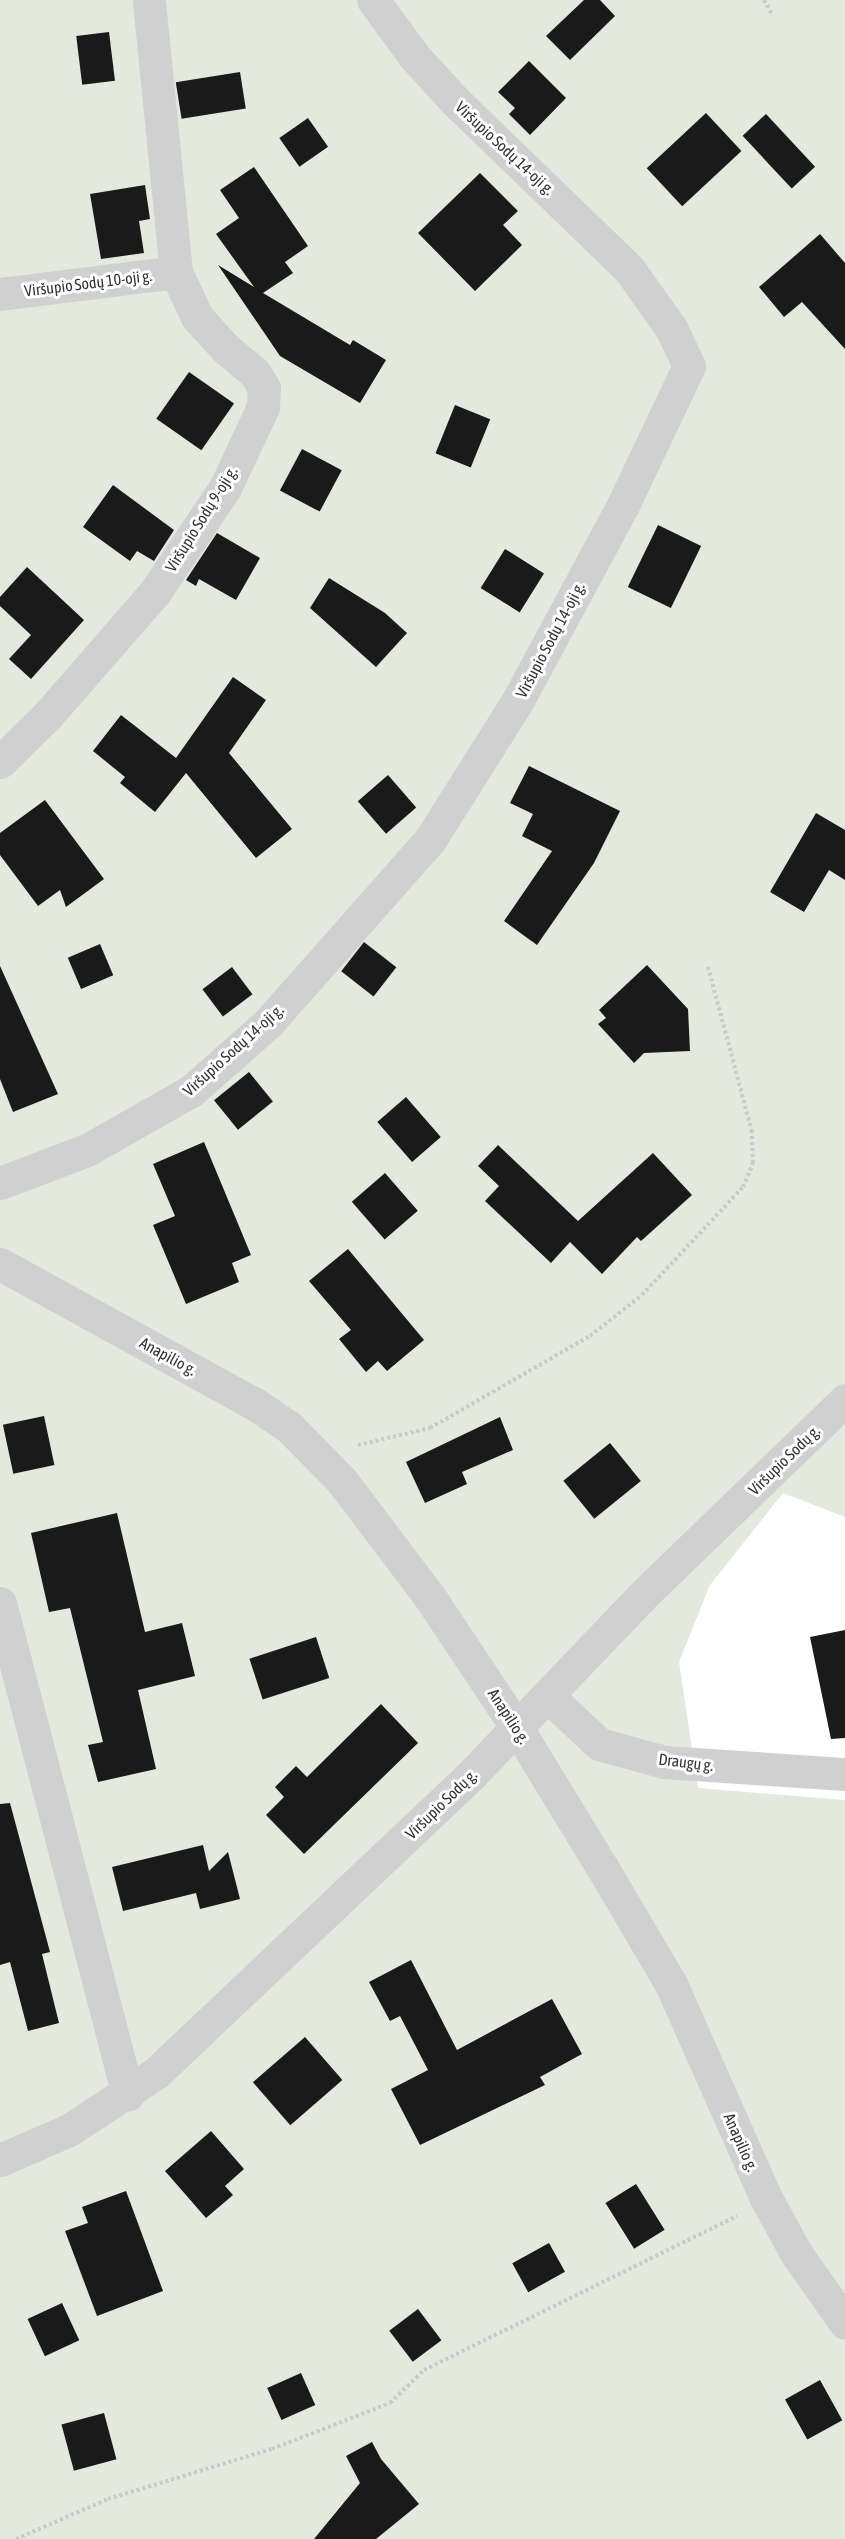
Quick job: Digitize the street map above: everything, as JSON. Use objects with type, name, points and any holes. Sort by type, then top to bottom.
[{"type":"street","name":"Viršupio Sodų 9-oji g.","points":[[0,762],[47,716],[155,592],[225,488],[263,407],[264,388],[255,373],[226,349],[197,316],[176,272],[149,0]]},
{"type":"street","name":"Viršupio Sodų 14-oji g.","points":[[0,1183],[87,1150],[190,1091],[268,1023],[430,840],[517,702],[623,505],[689,366],[671,328],[629,269],[457,103],[414,56],[373,0]]},
{"type":"street","name":"Viršupio Sodų 10-oji g.","points":[[0,294],[176,272]]},
{"type":"street","name":"Anapilio g.","points":[[0,1264],[255,1404],[313,1450],[377,1525],[517,1728],[671,1984],[766,2198],[796,2253],[845,2323]]},
{"type":"street","name":"Viršupio Sodų g.","points":[[0,2160],[69,2130],[128,2095],[156,2073],[517,1728],[640,1598],[845,1401]]},
{"type":"street","points":[[0,1604],[128,2095]]},
{"type":"street","name":"Draugų g.","points":[[548,1696],[599,1744],[653,1759],[845,1774]]},
{"type":"path","points":[[764,0],[773,16]]},
{"type":"path","points":[[313,1450],[369,1443],[430,1428],[590,1336],[642,1295],[742,1187],[753,1163],[752,1132],[708,967]]},
{"type":"path","points":[[16,2539],[108,2499],[272,2449],[390,2403],[424,2370],[718,2227],[766,2198]]},
{"type":"shaded area","points":[[0,0],[845,0],[845,1517],[783,1493],[710,1585],[679,1662],[698,1788],[845,1800],[845,2539],[0,2539]]},
{"type":"building","points":[[584,0],[600,0],[615,16],[570,60],[546,36]]},
{"type":"building","points":[[109,32],[115,81],[82,85],[76,36]]},
{"type":"building","points":[[529,61],[566,98],[530,135],[509,114],[515,108],[498,92]]},
{"type":"building","points":[[240,72],[246,109],[182,119],[176,82]]},
{"type":"building","points":[[706,113],[741,151],[682,206],[647,168]]},
{"type":"building","points":[[766,114],[815,167],[792,188],[743,136]]},
{"type":"building","points":[[308,118],[328,147],[299,167],[279,138]]},
{"type":"building","points":[[254,167],[308,246],[285,262],[293,273],[263,293],[350,345],[353,340],[386,360],[360,403],[280,356],[218,265],[254,287],[216,234],[239,218],[220,190]]},
{"type":"building","points":[[480,173],[518,211],[503,225],[522,245],[475,291],[418,233]]},
{"type":"building","points":[[145,185],[150,219],[139,221],[144,253],[101,259],[90,194]]},
{"type":"building","points":[[820,234],[845,263],[845,349],[802,302],[784,317],[759,287]]},
{"type":"building","points":[[189,372],[234,404],[201,450],[156,419]]},
{"type":"building","points":[[455,405],[490,419],[471,467],[436,453]]},
{"type":"building","points":[[302,449],[342,470],[320,512],[280,490]]},
{"type":"building","points":[[113,485],[174,530],[154,561],[137,551],[130,561],[83,527]]},
{"type":"building","points":[[658,525],[701,546],[671,608],[628,587]]},
{"type":"building","points":[[217,533],[260,558],[236,600],[199,579],[196,586],[186,580]]},
{"type":"building","points":[[505,549],[544,573],[520,612],[481,588]]},
{"type":"building","points":[[27,567],[84,620],[31,679],[9,659],[31,635],[0,606],[0,597]]},
{"type":"building","points":[[329,578],[385,613],[407,633],[376,667],[310,608]]},
{"type":"building","points":[[233,677],[266,700],[229,753],[292,829],[256,858],[186,773],[155,812],[120,783],[125,777],[93,751],[121,715],[176,758]]},
{"type":"building","points":[[529,766],[620,811],[594,863],[537,945],[504,921],[552,851],[522,836],[533,814],[510,803]]},
{"type":"building","points":[[388,775],[416,807],[386,834],[358,801]]},
{"type":"building","points":[[45,800],[104,879],[66,907],[60,890],[38,906],[0,855],[0,833]]},
{"type":"building","points":[[816,813],[845,830],[845,880],[829,870],[804,912],[770,892]]},
{"type":"building","points":[[364,942],[396,967],[374,996],[341,971]]},
{"type":"building","points":[[100,944],[113,975],[81,989],[68,958]]},
{"type":"building","points":[[647,965],[688,1009],[690,1051],[644,1053],[634,1063],[598,1024],[606,1018],[599,1010]]},
{"type":"building","points":[[0,966],[58,1094],[13,1112],[0,1079]]},
{"type":"building","points":[[232,967],[252,994],[223,1016],[202,989]]},
{"type":"building","points":[[249,1072],[273,1102],[238,1130],[214,1100]]},
{"type":"building","points":[[406,1097],[441,1137],[412,1162],[377,1122]]},
{"type":"building","points":[[204,1142],[251,1255],[232,1263],[239,1282],[186,1304],[153,1225],[175,1216],[153,1164]]},
{"type":"building","points":[[498,1145],[578,1221],[653,1153],[692,1195],[641,1241],[637,1237],[602,1274],[570,1242],[551,1263],[485,1201],[499,1186],[478,1166]]},
{"type":"building","points":[[385,1173],[418,1211],[385,1240],[352,1202]]},
{"type":"building","points":[[348,1249],[424,1340],[387,1371],[378,1361],[366,1372],[339,1339],[351,1330],[309,1281]]},
{"type":"building","points":[[44,1416],[54,1465],[13,1474],[3,1425]]},
{"type":"building","points":[[500,1417],[513,1450],[462,1472],[467,1484],[425,1503],[406,1462]]},
{"type":"building","points":[[610,1443],[641,1481],[594,1519],[563,1481]]},
{"type":"building","points":[[117,1513],[145,1632],[182,1623],[195,1676],[138,1690],[156,1769],[98,1782],[88,1745],[103,1742],[70,1608],[49,1612],[31,1533]]},
{"type":"building","points":[[845,1630],[845,1738],[831,1739],[810,1637]]},
{"type":"building","points":[[316,1637],[329,1678],[263,1700],[249,1659]]},
{"type":"building","points":[[381,1704],[418,1743],[304,1854],[266,1815],[284,1797],[275,1787],[296,1766],[307,1777]]},
{"type":"building","points":[[10,1803],[50,1952],[42,1954],[59,2023],[28,2031],[10,1962],[0,1965],[0,1804]]},
{"type":"building","points":[[203,1845],[209,1871],[228,1852],[240,1899],[200,1909],[196,1893],[123,1911],[112,1867]]},
{"type":"building","points":[[411,1960],[457,2050],[552,1999],[582,2054],[540,2077],[545,2085],[420,2145],[391,2089],[428,2070],[400,2016],[390,2021],[369,1982]]},
{"type":"building","points":[[305,2037],[342,2080],[290,2125],[253,2082]]},
{"type":"building","points":[[211,2131],[244,2169],[225,2186],[233,2195],[206,2218],[165,2171]]},
{"type":"building","points":[[636,2184],[665,2230],[634,2249],[605,2203]]},
{"type":"building","points":[[126,2191],[163,2291],[97,2316],[65,2231],[88,2223],[82,2207]]},
{"type":"building","points":[[549,2243],[565,2272],[528,2292],[512,2263]]},
{"type":"building","points":[[62,2303],[79,2340],[45,2356],[28,2319]]},
{"type":"building","points":[[418,2309],[441,2340],[413,2362],[389,2331]]},
{"type":"building","points":[[301,2373],[315,2405],[281,2420],[267,2388]]},
{"type":"building","points":[[820,2380],[842,2420],[807,2440],[785,2399]]},
{"type":"building","points":[[104,2413],[116,2459],[74,2471],[61,2424]]},
{"type":"building","points":[[372,2442],[381,2459],[419,2504],[376,2539],[314,2539],[360,2483],[346,2456]]}]
